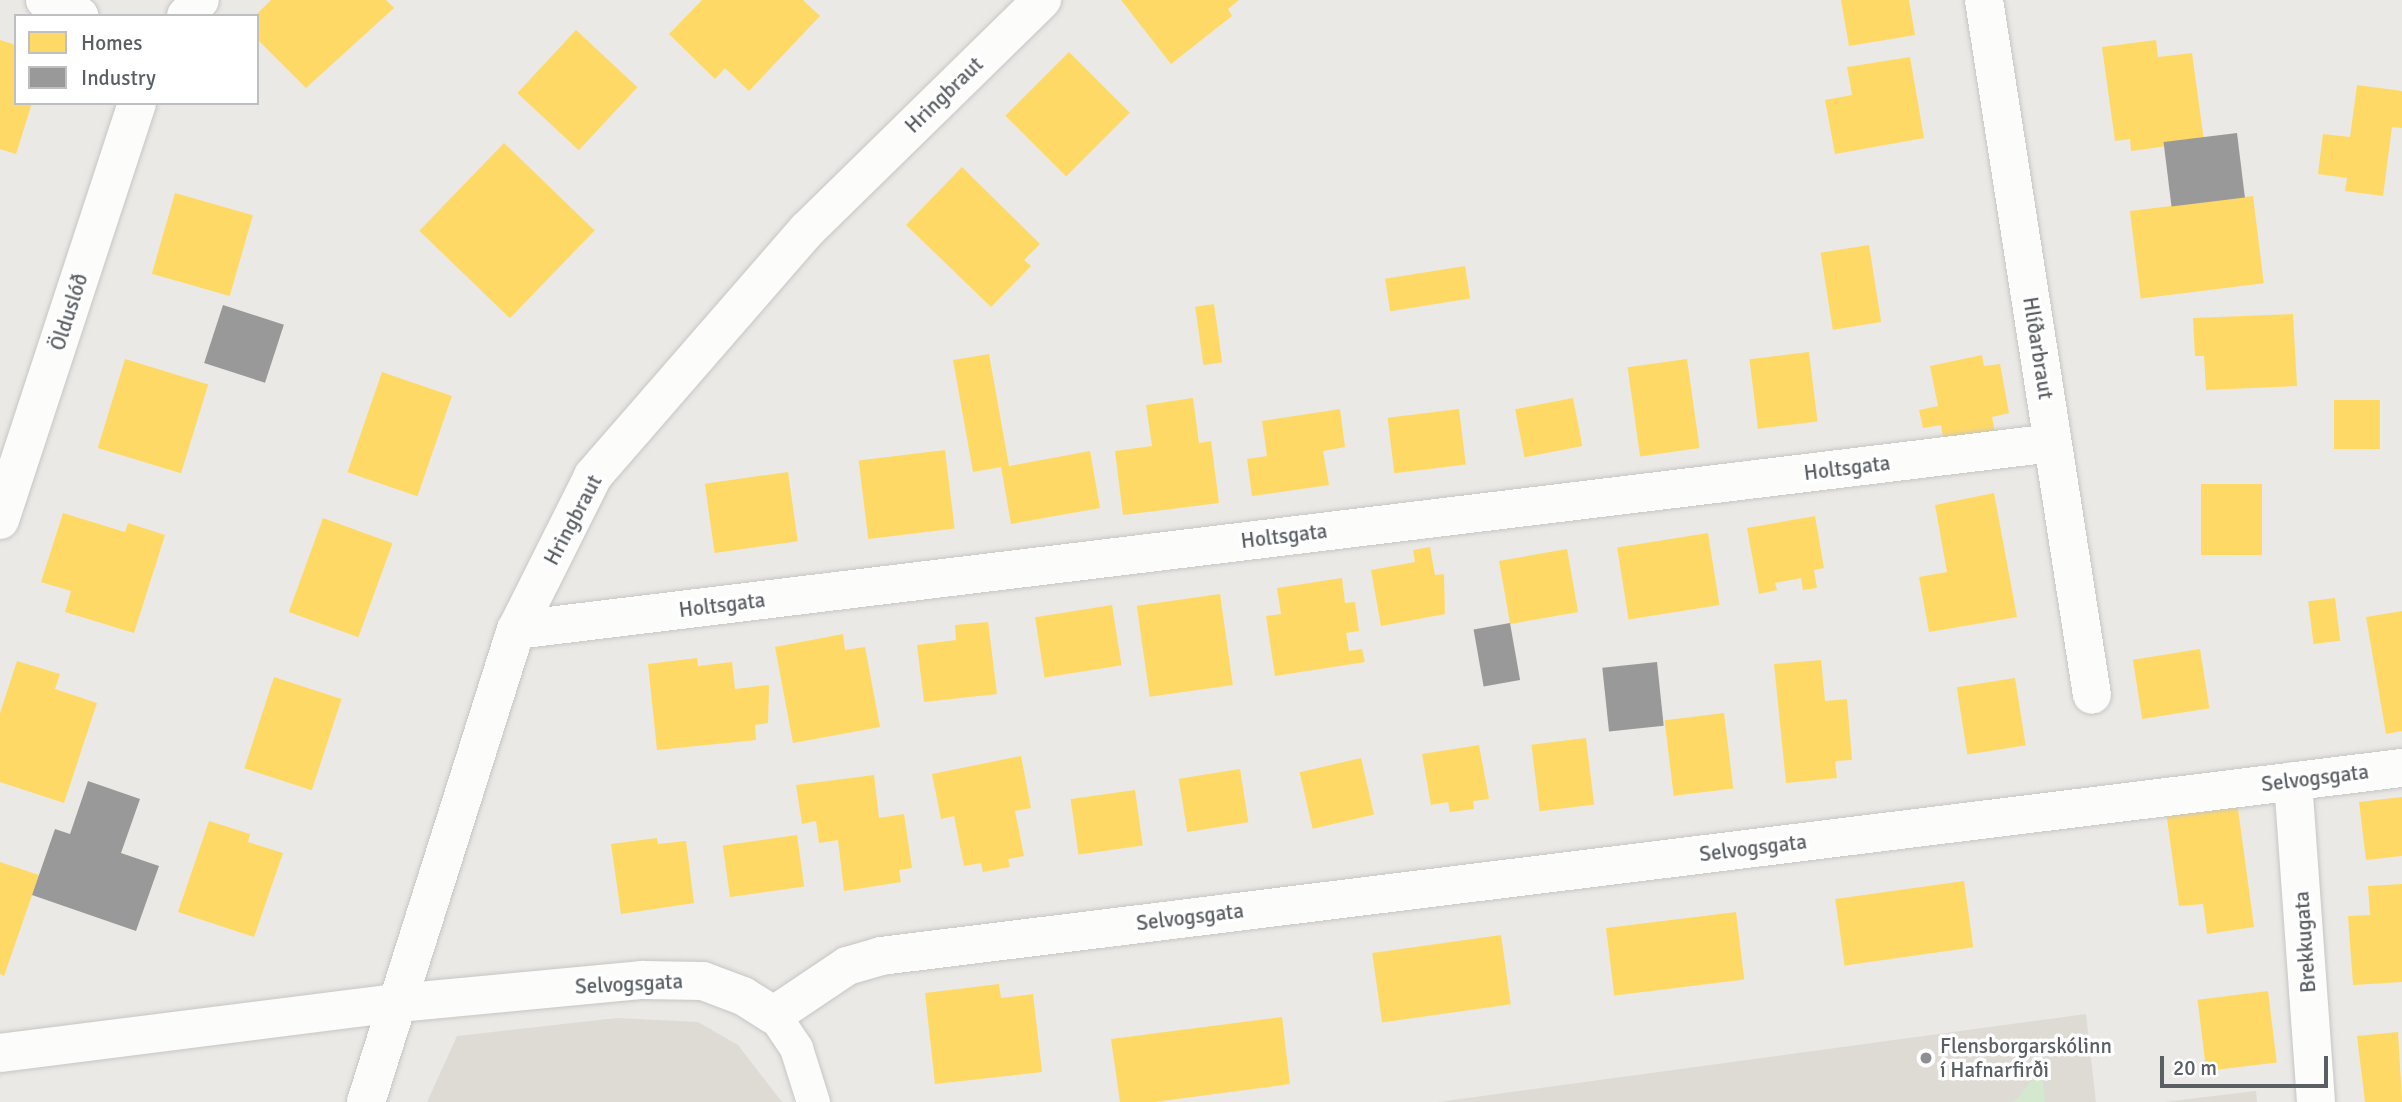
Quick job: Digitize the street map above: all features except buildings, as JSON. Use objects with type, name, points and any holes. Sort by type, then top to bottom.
[{"type":"street","points":[[45,0],[76,14]]},
{"type":"street","points":[[188,14],[200,0]]},
{"type":"street","name":"Hringbraut","points":[[366,1102],[516,630],[593,476],[807,230],[1042,0]]},
{"type":"street","name":"Hlíðarbraut","points":[[1984,0],[2092,695]]},
{"type":"street","name":"Ölduslóð","points":[[0,520],[136,105]]},
{"type":"street","name":"Holtsgata","points":[[516,630],[2053,443]]},
{"type":"street","name":"Selvogsgata","points":[[0,1053],[398,1003],[643,980],[703,981],[743,996],[774,1015],[847,966],[881,956],[2402,768]]},
{"type":"street","name":"Brekkugata","points":[[2293,781],[2316,1102]]},
{"type":"lane","points":[[774,1015],[796,1048],[813,1102]]},
{"type":"shaded area","name":"Flensborgarskólinn í Hafnarfirði","points":[[2086,1014],[2096,1102],[1438,1102]]},
{"type":"shaded area","points":[[617,1018],[698,1022],[738,1045],[782,1102],[427,1102],[457,1036]]},
{"type":"shaded area","name":"Flensborgarskólinn í Hafnarfirði","points":[[2256,1091],[2257,1102],[2163,1102]]},
{"type":"green space","points":[[2041,1068],[2045,1102],[2012,1102],[2018,1098]]},
{"type":"place","name":"Flensborgarskólinn í Hafnarfirði","points":[[1926,1058]]}]
